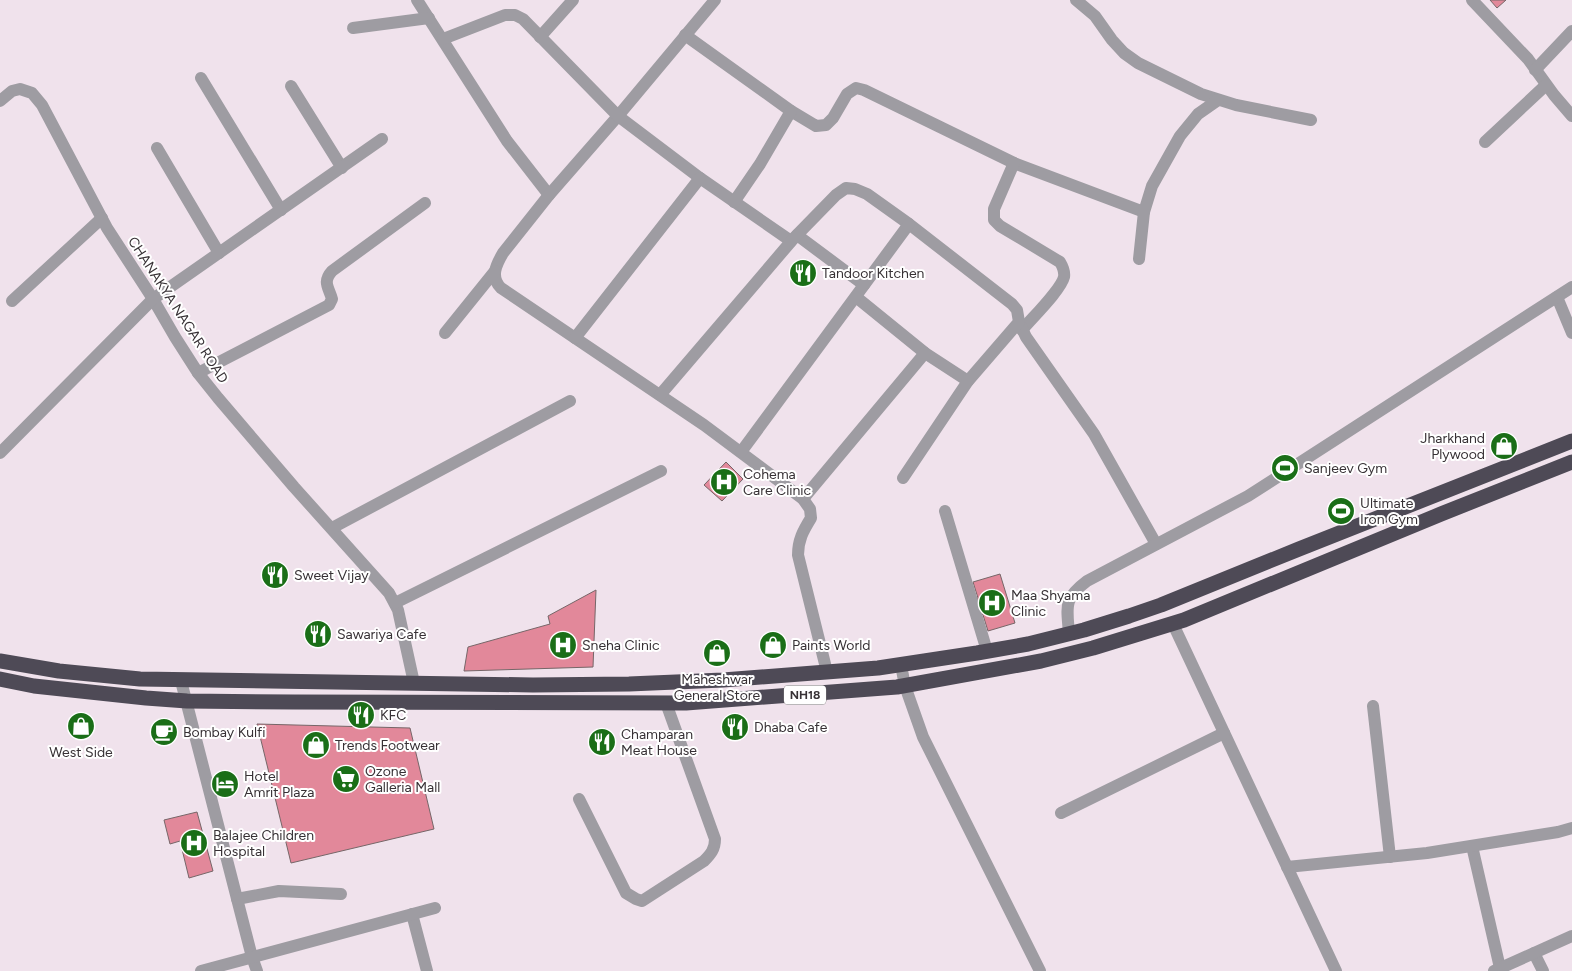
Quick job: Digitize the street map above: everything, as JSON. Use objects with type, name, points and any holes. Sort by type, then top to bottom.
[{"type":"highway","name":"NH18","points":[[0,661],[59,671],[181,681],[629,684],[827,672],[901,665],[987,652],[1069,634],[1170,602],[1572,441]]},
{"type":"highway","name":"NH18","points":[[0,679],[34,686],[88,693],[187,701],[666,703],[772,697],[905,686],[1041,661],[1093,648],[1173,624],[1222,606],[1284,578],[1572,462]]},
{"type":"street","points":[[417,0],[508,142],[549,195]]},
{"type":"street","points":[[540,37],[573,0]]},
{"type":"street","points":[[716,0],[549,195],[497,262],[494,278],[501,288],[704,425],[803,499],[810,509],[811,518],[800,536],[798,555],[827,672]]},
{"type":"street","points":[[1076,0],[1095,16],[1124,53],[1138,63],[1218,100],[1311,120]]},
{"type":"street","points":[[1472,0],[1501,30],[1572,116]]},
{"type":"street","points":[[443,39],[505,15],[515,15],[523,19],[618,116],[734,202],[794,238],[864,285]]},
{"type":"street","points":[[353,28],[429,18]]},
{"type":"street","points":[[1535,70],[1572,31]]},
{"type":"street","points":[[685,35],[791,111],[816,126],[826,125],[833,118],[847,94],[856,88],[864,90],[1014,163],[1144,212]]},
{"type":"street","points":[[201,78],[281,210]]},
{"type":"street","points":[[1485,142],[1546,85]]},
{"type":"street","points":[[291,86],[342,168]]},
{"type":"street","name":"CHANAKYA NAGAR ROAD","points":[[0,101],[12,92],[20,89],[32,93],[42,105],[102,218],[198,373],[389,592],[395,603],[404,633],[414,683]]},
{"type":"street","points":[[1138,259],[1144,212],[1152,186],[1180,136],[1198,114],[1218,100]]},
{"type":"street","points":[[734,202],[760,164],[791,111]]},
{"type":"street","points":[[0,453],[153,299],[382,139]]},
{"type":"street","points":[[157,148],[219,253]]},
{"type":"street","points":[[903,478],[968,381],[1056,291],[1064,278],[1064,268],[1060,262],[1000,226],[994,220],[994,209],[1014,163]]},
{"type":"street","points":[[575,338],[700,178]]},
{"type":"street","points":[[660,395],[794,238],[836,195],[846,188],[855,189],[867,194],[909,224],[1012,304],[1017,310],[1020,326],[1094,434],[1156,544]]},
{"type":"street","points":[[198,373],[330,305],[332,299],[326,286],[326,280],[332,271],[425,203]]},
{"type":"street","points":[[12,301],[102,218]]},
{"type":"street","points":[[741,452],[909,224]]},
{"type":"street","points":[[445,333],[495,271]]},
{"type":"street","points":[[1069,634],[1067,604],[1074,591],[1087,581],[1248,496],[1572,287]]},
{"type":"street","points":[[856,297],[925,353],[968,381]]},
{"type":"street","points":[[1557,297],[1572,333]]},
{"type":"street","points":[[803,499],[925,353]]},
{"type":"street","points":[[332,528],[570,401]]},
{"type":"street","points":[[395,603],[661,471]]},
{"type":"street","points":[[945,511],[987,652]]},
{"type":"street","points":[[1173,624],[1336,971]]},
{"type":"street","points":[[901,665],[905,686],[923,737],[1040,971]]},
{"type":"street","points":[[181,681],[257,971]]},
{"type":"street","points":[[579,799],[626,893],[636,899],[642,900],[704,861],[711,854],[715,847],[715,840],[666,703]]},
{"type":"street","points":[[1373,706],[1390,857]]},
{"type":"street","points":[[1060,813],[1224,733]]},
{"type":"street","points":[[1287,867],[1390,857],[1472,846],[1572,828]]},
{"type":"street","points":[[1472,846],[1497,970],[1572,936]]},
{"type":"street","points":[[237,899],[279,891],[341,894]]},
{"type":"street","points":[[201,971],[435,908]]},
{"type":"street","points":[[412,914],[427,971]]},
{"type":"street","points":[[1534,953],[1543,971]]},
{"type":"building","points":[[1490,0],[1506,0],[1497,8]]},
{"type":"building","points":[[726,462],[743,479],[722,501],[704,485]]},
{"type":"building","points":[[1000,574],[1015,623],[988,631],[983,615],[972,600],[978,598],[973,582]]},
{"type":"building","points":[[596,590],[593,667],[464,671],[468,647],[550,624],[548,616]]},
{"type":"building","name":"Ozone Galleria Mall","points":[[257,724],[410,728],[434,829],[291,863]]},
{"type":"building","points":[[197,812],[213,871],[189,878],[180,841],[170,844],[164,820]]},
{"type":"place","name":"Tandoor Kitchen","points":[[803,273]]},
{"type":"place","name":"Jharkhand Plywood","points":[[1504,446]]},
{"type":"place","name":"Sanjeev Gym","points":[[1285,468]]},
{"type":"place","name":"Cohema Care Clinic","points":[[724,482]]},
{"type":"place","name":"Ultimate Iron Gym","points":[[1341,511]]},
{"type":"place","name":"Sweet Vijay","points":[[275,575]]},
{"type":"place","name":"Maa Shyama Clinic","points":[[992,603]]},
{"type":"place","name":"Sawariya Cafe","points":[[318,634]]},
{"type":"place","name":"Sneha Clinic","points":[[563,645]]},
{"type":"place","name":"Paints World","points":[[773,645]]},
{"type":"place","name":"Maheshwar General Store","points":[[717,653]]},
{"type":"place","name":"KFC","points":[[361,715]]},
{"type":"place","name":"West Side","points":[[81,726]]},
{"type":"place","name":"Dhaba Cafe","points":[[735,727]]},
{"type":"place","name":"Bombay Kulfi","points":[[164,732]]},
{"type":"place","name":"Champaran Meat House","points":[[602,742]]},
{"type":"place","name":"Trends Footwear","points":[[316,745]]},
{"type":"place","name":"Ozone Galleria Mall","points":[[346,779]]},
{"type":"place","name":"Hotel Amrit Plaza","points":[[225,784]]},
{"type":"place","name":"Balajee Children Hospital","points":[[194,843]]}]
